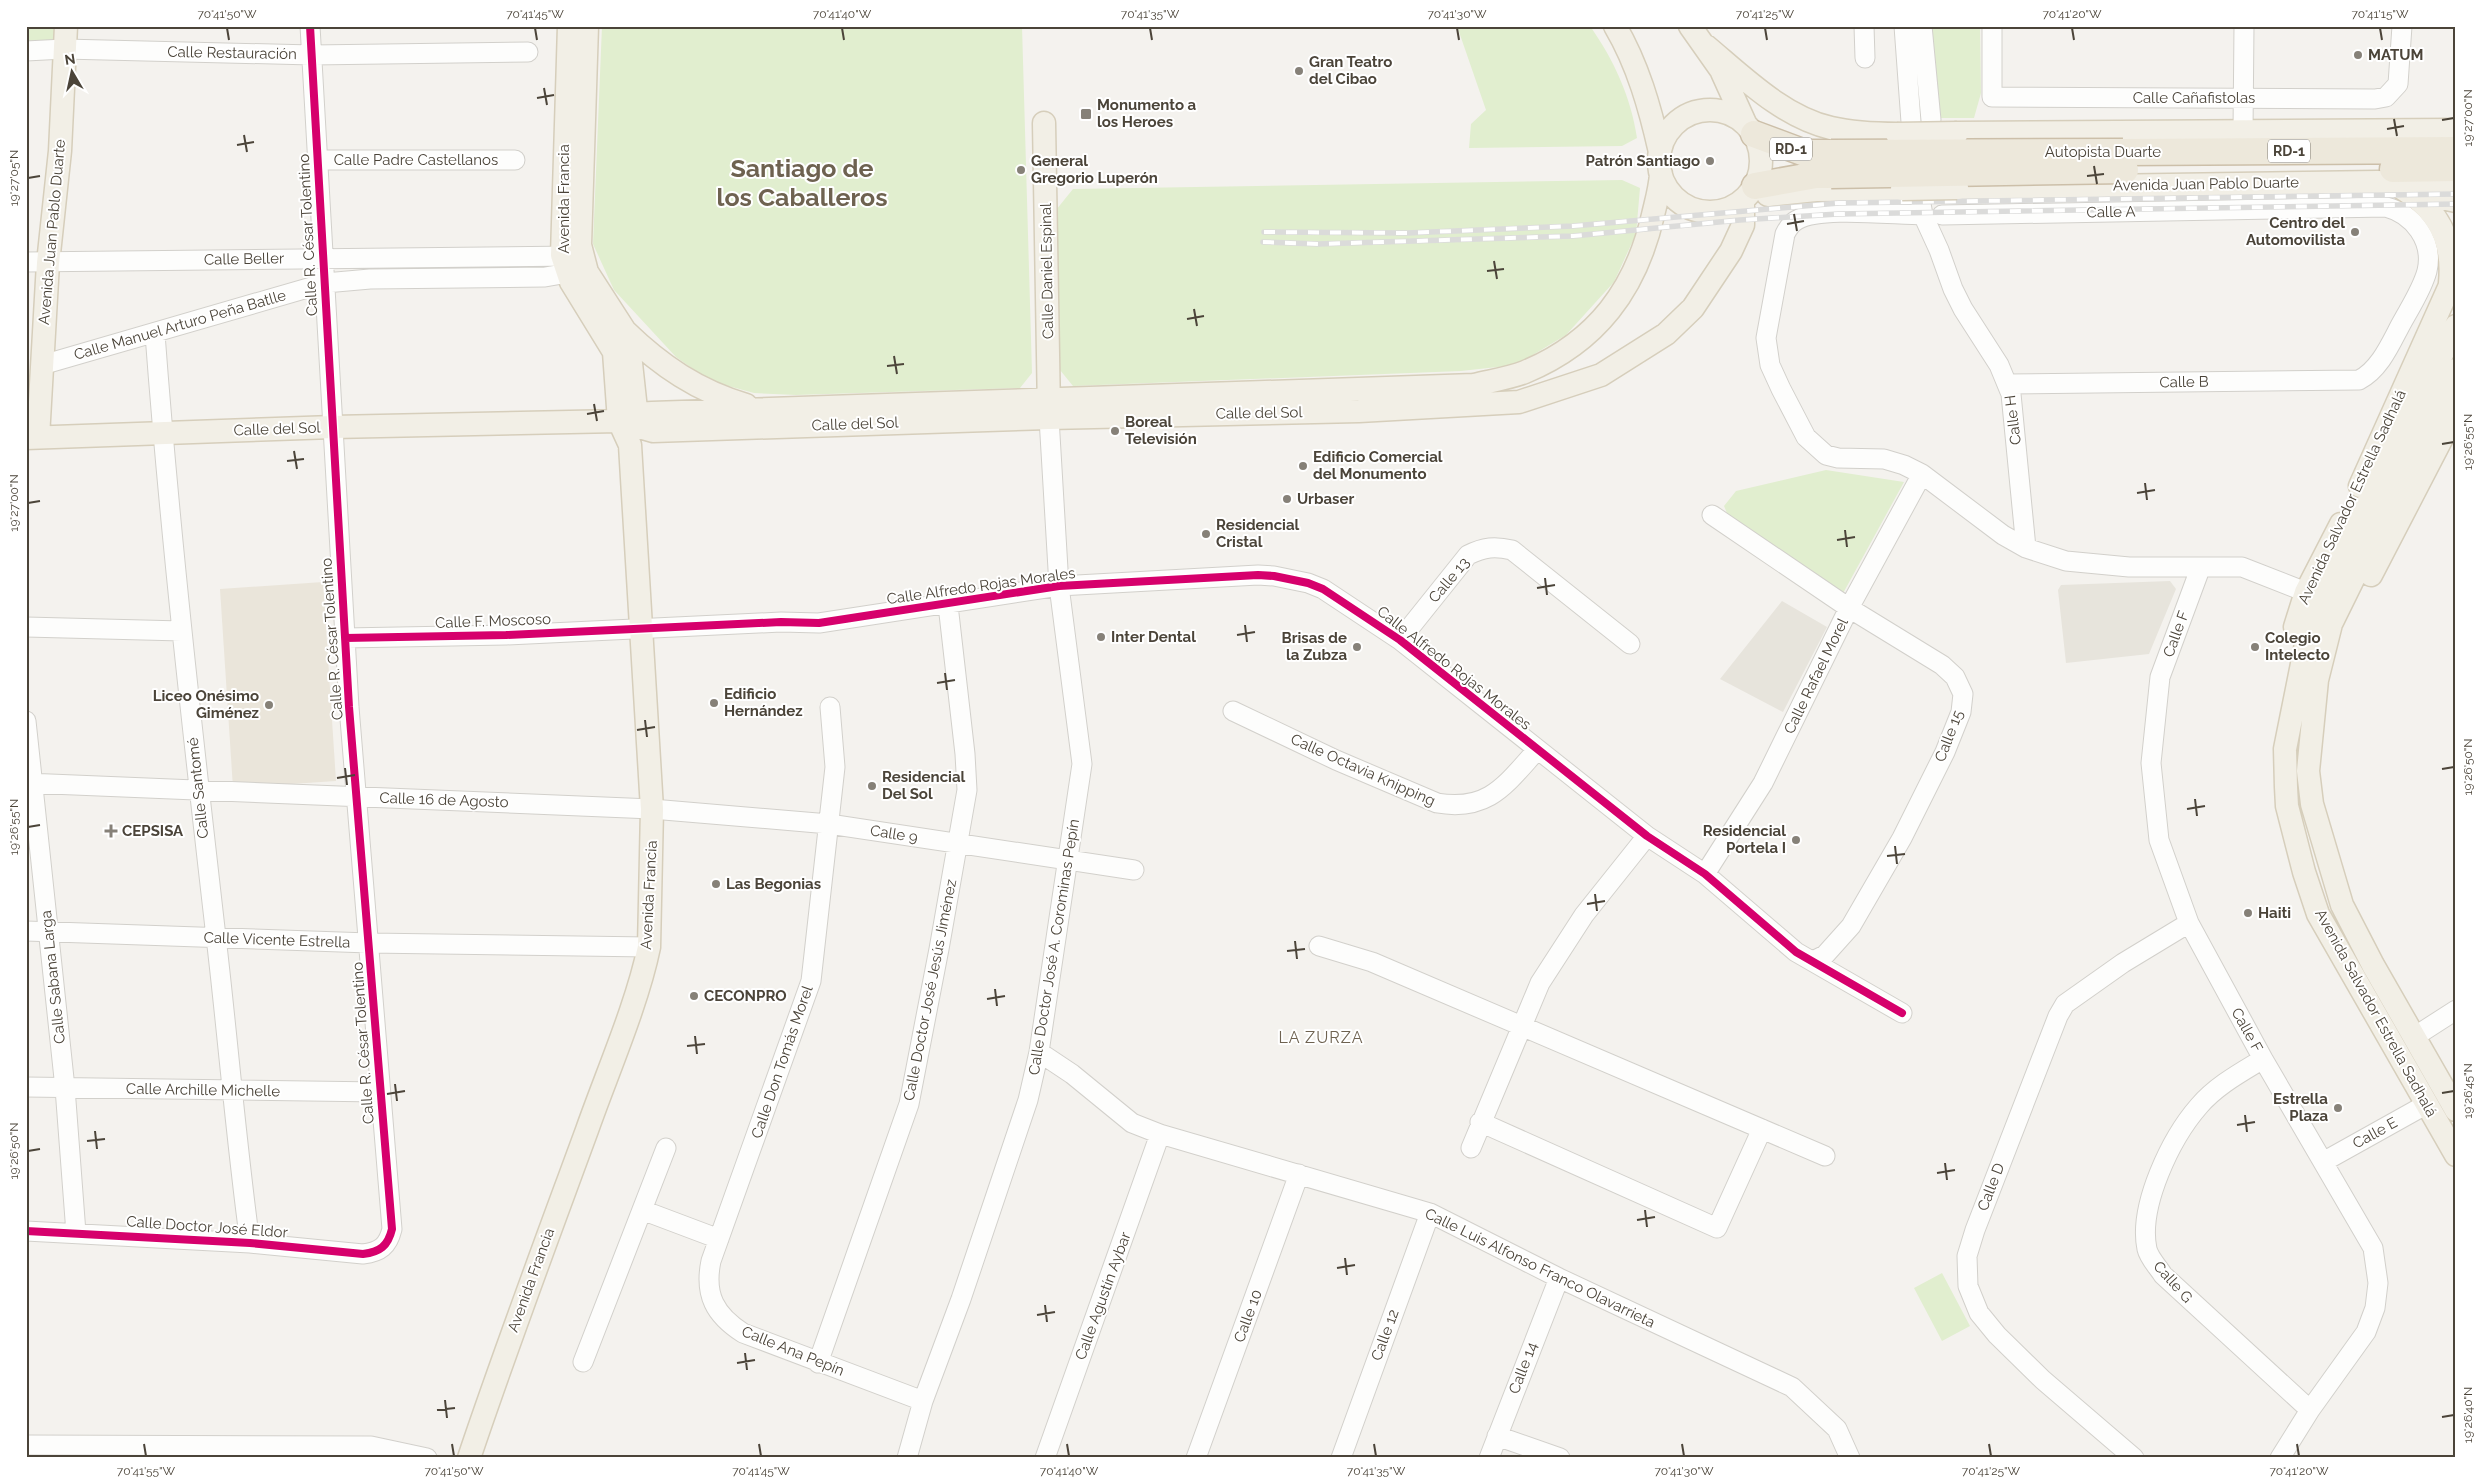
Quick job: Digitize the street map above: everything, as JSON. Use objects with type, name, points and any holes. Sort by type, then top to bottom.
[{"type":"highway","name":"Autopista Duarte","points":[[1749,128],[1805,153],[2455,135]]},
{"type":"highway","name":"Autopista Duarte","points":[[1831,152],[2135,170],[2456,168]]},
{"type":"highway","name":"Autopista Duarte","points":[[1748,194],[1816,175],[1831,152]]},
{"type":"main road","name":"Avenida Juan Pablo Duarte","points":[[32,438],[42,365],[37,262],[60,151],[66,26]]},
{"type":"main road","name":"Avenida Francia","points":[[569,26],[574,262],[614,352],[631,427]]},
{"type":"main road","name":"Avenida Francia","points":[[469,1458],[505,1352],[624,1028],[649,947],[652,809],[631,427],[630,354],[625,331],[574,262],[580,235],[587,26]]},
{"type":"main road","points":[[1615,26],[1632,59],[1647,101],[1660,152],[1661,174],[1674,196],[1685,205],[1698,210],[1712,212],[1726,209],[1748,194],[1762,160],[1760,146],[1749,128],[1729,85],[1706,46],[1690,26]]},
{"type":"main road","points":[[1706,46],[1781,105],[1802,117],[1831,152],[1865,134],[1904,128],[1956,133],[2243,131],[2455,135]]},
{"type":"main road","points":[[1660,152],[1665,137],[1674,125],[1687,116],[1701,110],[1717,110],[1732,114],[1749,128]]},
{"type":"main road","name":"Calle Daniel Espinal","points":[[1044,123],[1049,408]]},
{"type":"main road","name":"Calle del Sol","points":[[1359,400],[1474,385],[1524,372],[1562,353],[1599,322],[1628,286],[1650,230],[1661,174]]},
{"type":"main road","name":"Avenida Juan Pablo Duarte","points":[[1748,194],[1816,190],[1902,189],[1947,202],[2279,183],[2377,182],[2456,184]]},
{"type":"main road","points":[[2377,182],[2456,202]]},
{"type":"main road","points":[[2403,189],[2429,208],[2446,235],[2453,277]]},
{"type":"main road","name":"Calle del Sol","points":[[32,438],[333,427],[631,427],[764,410],[1049,408],[1359,400],[1519,402],[1601,375],[1666,334],[1693,308],[1731,251],[1743,225],[1748,194]]},
{"type":"main road","name":"Avenida Salvador Estrella Sadhalá","points":[[2453,277],[2364,478],[2306,592],[2285,666],[2282,710],[2287,806],[2304,872],[2318,914],[2456,1155]]},
{"type":"main road","name":"Avenida Salvador Estrella Sadhalá","points":[[2285,749],[2297,683],[2313,617],[2456,326]]},
{"type":"main road","points":[[625,331],[656,360],[681,377],[727,400],[764,410]]},
{"type":"main road","name":"Avenida Salvador Estrella Sadhalá","points":[[2456,370],[2331,624],[2317,680],[2308,771],[2312,804],[2342,905],[2456,1110]]},
{"type":"main road","name":"Calle del Sol","points":[[631,427],[653,431],[1049,408]]},
{"type":"main road","name":"Avenida Salvador Estrella Sadhalá","points":[[2310,739],[2332,658],[2357,602],[2449,441],[2456,411]]},
{"type":"street","name":"Calle R. César Tolentino","points":[[310,26],[345,638],[392,1229],[390,1240],[384,1247]]},
{"type":"street","points":[[1864,26],[1865,58]]},
{"type":"street","points":[[1904,26],[1904,128]]},
{"type":"street","points":[[1922,26],[1930,120]]},
{"type":"street","name":"Calle Cañafistolas","points":[[1992,26],[1992,97],[2243,98],[2386,97],[2394,90],[2400,76],[2402,26]]},
{"type":"street","points":[[2243,131],[2244,26]]},
{"type":"street","name":"Calle Restauración","points":[[26,51],[64,49],[312,55],[528,52]]},
{"type":"street","name":"Calle Padre Castellanos","points":[[318,160],[514,160]]},
{"type":"street","points":[[2279,183],[2279,209]]},
{"type":"street","points":[[1939,250],[1947,202]]},
{"type":"street","name":"Calle A","points":[[1947,202],[2279,209],[2386,207],[2399,210],[2408,217],[2423,237],[2427,254],[2427,271],[2416,295],[2377,365],[2368,375],[2359,380]]},
{"type":"street","points":[[1939,250],[1922,209],[1825,213],[1807,216],[1790,225],[1784,234],[1766,338],[1770,364],[1780,389],[1806,437],[1826,455],[1838,458],[1884,459],[1904,465],[1922,474],[2003,535],[2026,548],[2066,561],[2129,567],[2200,569],[2242,567],[2306,592]]},
{"type":"street","name":"Calle H","points":[[1939,250],[1946,273],[1963,309],[1984,340],[2008,384],[2011,394],[2026,548]]},
{"type":"street","name":"Calle Beller","points":[[37,262],[324,257],[574,262]]},
{"type":"street","name":"Calle Manuel Arturo Peña Batlle","points":[[42,365],[155,334],[325,283],[363,279],[545,277],[574,262]]},
{"type":"street","name":"Calle Santomé","points":[[155,334],[162,433],[198,791],[250,1242]]},
{"type":"street","name":"Calle B","points":[[2008,384],[2359,380]]},
{"type":"street","name":"Calle Doctor José A. Corominas Pepín","points":[[907,1458],[923,1401],[1016,1139],[1028,1100],[1039,1052],[1082,764],[1059,586],[1049,408]]},
{"type":"street","name":"Calle Rafael Morel","points":[[1704,874],[1763,782],[1849,608],[1922,474]]},
{"type":"street","name":"Calle 15","points":[[1712,515],[1849,608],[1942,665],[1955,677],[1963,694],[1961,712],[1945,752],[1902,838],[1851,926],[1825,955],[1814,961]]},
{"type":"street","name":"Calle 13","points":[[1400,640],[1468,555],[1481,549],[1497,547],[1512,550],[1630,644]]},
{"type":"street","name":"Calle F","points":[[2200,569],[2160,677],[2151,763],[2159,840],[2189,923],[2263,1059],[2373,1248],[2378,1283],[2374,1308],[2366,1332],[2310,1410],[2280,1458]]},
{"type":"street","name":"Calle Alfredo Rojas Morales","points":[[643,628],[819,623],[1059,586],[1258,575],[1292,578],[1323,589],[1400,640],[1647,836],[1704,874],[1796,952],[1902,1013]]},
{"type":"street","name":"Calle Doctor José Jesús Jiménez","points":[[818,1363],[912,1096],[966,790],[966,763],[948,604]]},
{"type":"street","points":[[26,627],[182,631]]},
{"type":"street","name":"Calle F. Moscoso","points":[[345,638],[506,635],[643,628]]},
{"type":"street","name":"Calle Don Tomás Morel","points":[[711,1261],[811,981],[835,767],[830,707]]},
{"type":"street","name":"Calle Octavia Knipping","points":[[1233,711],[1336,760],[1437,803],[1452,806],[1475,803],[1500,790],[1537,750]]},
{"type":"street","name":"Calle Sabana Larga","points":[[26,721],[29,783],[65,1088],[76,1233]]},
{"type":"street","name":"Calle 16 de Agosto","points":[[29,783],[652,809]]},
{"type":"street","name":"Calle 9","points":[[652,809],[829,824],[1134,870]]},
{"type":"street","points":[[1471,1148],[1480,1122],[1540,983],[1584,915],[1647,836]]},
{"type":"street","name":"Calle D","points":[[2134,1458],[2043,1380],[1985,1320],[1973,1300],[1968,1286],[1967,1256],[1974,1230],[2064,1004],[2123,963],[2189,923]]},
{"type":"street","name":"Calle Vicente Estrella","points":[[26,931],[369,943],[649,947]]},
{"type":"street","points":[[1319,946],[1372,962],[1825,1156]]},
{"type":"street","points":[[2414,1037],[2456,1010]]},
{"type":"street","name":"Calle Luis Alfonso Franco Olavarrieta","points":[[1039,1052],[1072,1074],[1132,1123],[1160,1134],[1430,1213],[1559,1278],[1792,1387],[1837,1429],[1850,1458]]},
{"type":"street","name":"Calle G","points":[[2263,1059],[2220,1086],[2199,1106],[2182,1130],[2163,1167],[2152,1198],[2145,1232],[2147,1252],[2163,1275],[2186,1298],[2310,1410]]},
{"type":"street","name":"Calle Archille Michelle","points":[[26,1087],[380,1092]]},
{"type":"street","name":"Calle E","points":[[2323,1162],[2427,1104]]},
{"type":"street","points":[[1480,1122],[1717,1228],[1762,1129]]},
{"type":"street","name":"Calle Agustín Aybar","points":[[1045,1458],[1160,1134]]},
{"type":"street","points":[[583,1362],[666,1148]]},
{"type":"street","name":"Calle 10","points":[[1196,1458],[1299,1174]]},
{"type":"street","points":[[642,1210],[719,1239]]},
{"type":"street","name":"Calle 12","points":[[1341,1458],[1430,1213]]},
{"type":"street","name":"Calle Doctor José Eldor","points":[[26,1231],[250,1242],[363,1254],[375,1252],[384,1247]]},
{"type":"street","name":"Calle Ana Pepín","points":[[711,1261],[708,1276],[710,1294],[718,1311],[727,1323],[743,1334],[923,1401]]},
{"type":"street","name":"Calle 14","points":[[1489,1458],[1559,1278]]},
{"type":"street","points":[[1496,1436],[1560,1458]]},
{"type":"street","points":[[26,1444],[369,1452],[427,1458]]},
{"type":"shaded area","points":[[2170,581],[2176,589],[2149,654],[2066,663],[2058,590],[2061,585]]},
{"type":"shaded area","points":[[323,582],[336,781],[233,788],[220,589]]},
{"type":"shaded area","points":[[1782,601],[1827,627],[1783,712],[1720,679]]},
{"type":"green space","points":[[26,26],[58,26],[58,41],[26,41]]},
{"type":"green space","points":[[602,26],[1022,26],[1032,373],[1020,388],[796,395],[754,393],[710,381],[676,357],[614,290],[593,244]]},
{"type":"green space","points":[[1457,26],[1590,26],[1607,52],[1620,79],[1626,94],[1637,138],[1622,146],[1469,148],[1471,124],[1486,110]]},
{"type":"green space","points":[[1929,26],[1980,26],[1981,93],[1974,118],[1936,118]]},
{"type":"green space","points":[[1622,180],[1640,188],[1636,234],[1614,282],[1566,335],[1516,365],[1461,371],[1073,386],[1060,370],[1056,210],[1073,189]]},
{"type":"green space","points":[[1826,470],[1904,482],[1841,597],[1737,537],[1724,506],[1736,491]]},
{"type":"green space","points":[[1942,1273],[1970,1326],[1942,1341],[1914,1288]]},
{"type":"railway","points":[[1264,232],[1407,233],[1573,226],[1839,203],[2456,194]]},
{"type":"railway","points":[[1263,242],[1318,244],[1573,236],[1740,220],[1838,214],[2456,204]]},
{"type":"cycle path","points":[[26,1231],[250,1243],[363,1254],[379,1250],[386,1244],[392,1229],[349,707],[310,26]]},
{"type":"cycle path","points":[[345,638],[506,635],[781,622],[819,623],[1059,586],[1258,575],[1274,576],[1308,583],[1323,589],[1400,640],[1647,836],[1705,874],[1796,952],[1902,1013]]},
{"type":"place","name":"MATUM","points":[[2358,55]]},
{"type":"place","name":"Gran Teatro del Cibao","points":[[1299,71]]},
{"type":"place","name":"Monumento a los Heroes","points":[[1086,114]]},
{"type":"place","name":"Patrón Santiago","points":[[1710,161]]},
{"type":"place","name":"General Gregorio Luperón","points":[[1021,170]]},
{"type":"place","name":"Centro del Automovilista","points":[[2355,232]]},
{"type":"place","name":"Boreal Televisión","points":[[1115,431]]},
{"type":"place","name":"Edificio Comercial del Monumento","points":[[1303,466]]},
{"type":"place","name":"Urbaser","points":[[1287,499]]},
{"type":"place","name":"Residencial Cristal","points":[[1206,534]]},
{"type":"place","name":"Inter Dental","points":[[1101,637]]},
{"type":"place","name":"Brisas de la Zubza","points":[[1357,647]]},
{"type":"place","name":"Colegio Intelecto","points":[[2255,647]]},
{"type":"place","name":"Edificio Hernández","points":[[714,703]]},
{"type":"place","name":"Liceo Onésimo Giménez","points":[[269,705]]},
{"type":"place","name":"Residencial Del Sol","points":[[872,786]]},
{"type":"place","name":"CEPSISA","points":[[111,831]]},
{"type":"place","name":"Residencial Portela I","points":[[1796,840]]},
{"type":"place","name":"Las Begonias","points":[[716,884]]},
{"type":"place","name":"Haiti","points":[[2248,913]]},
{"type":"place","name":"CECONPRO","points":[[694,996]]},
{"type":"place","name":"Estrella Plaza","points":[[2338,1108]]},
{"type":"district","name":"Santiago de los Caballeros","points":[[802,182]]},
{"type":"district","name":"LA ZURZA","points":[[1321,1037]]}]
